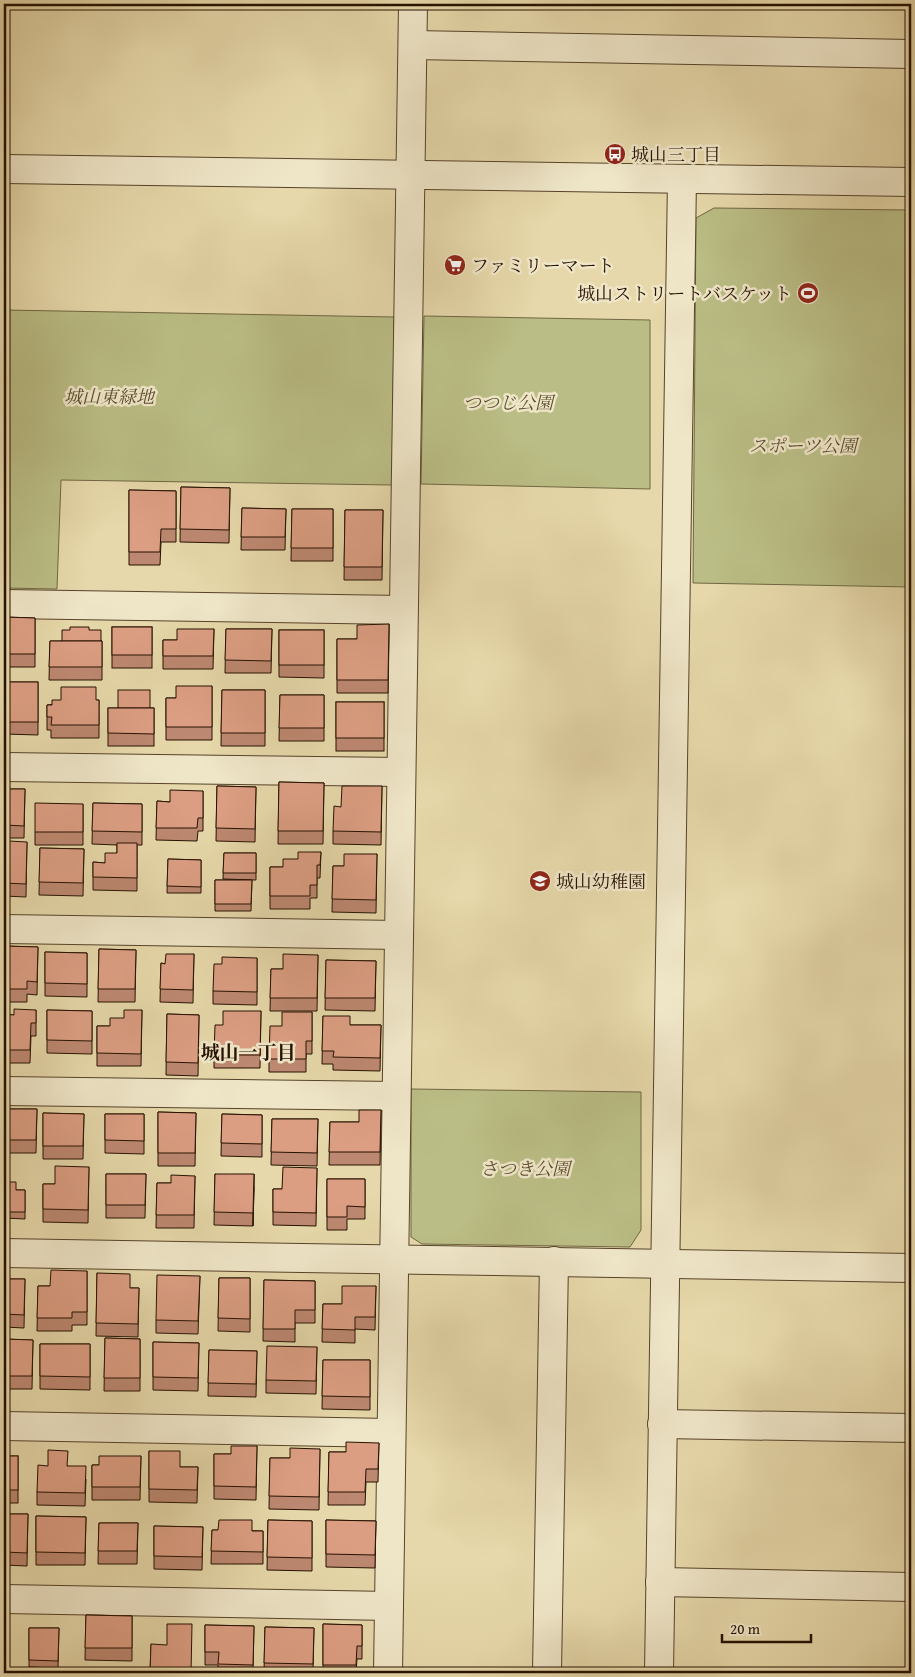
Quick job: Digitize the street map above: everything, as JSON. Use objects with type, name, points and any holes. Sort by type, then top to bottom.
[{"type":"street","points":[[388,1673],[390,1433],[413,4]]},
{"type":"street","points":[[413,45],[911,54]]},
{"type":"street","points":[[4,169],[911,182]]},
{"type":"street","points":[[659,1673],[682,178]]},
{"type":"street","points":[[4,604],[403,610]]},
{"type":"street","points":[[4,767],[401,772]]},
{"type":"street","points":[[4,929],[398,935]]},
{"type":"street","points":[[4,1091],[396,1096]]},
{"type":"street","points":[[4,1253],[911,1268]]},
{"type":"street","points":[[548,1673],[554,1261]]},
{"type":"street","points":[[662,1424],[911,1428]]},
{"type":"street","points":[[4,1426],[390,1433]]},
{"type":"street","points":[[660,1582],[911,1587]]},
{"type":"street","points":[[4,1599],[389,1606]]},
{"type":"green space","name":"スポーツ公園","points":[[714,208],[911,210],[911,587],[693,583],[696,218]]},
{"type":"green space","name":"城山東緑地","points":[[4,310],[394,317],[392,485],[61,480],[57,589],[4,588]]},
{"type":"green space","name":"つつじ公園","points":[[424,316],[650,320],[650,489],[421,484]]},
{"type":"green space","name":"さつき公園","points":[[411,1089],[641,1092],[641,1230],[630,1247],[422,1244],[411,1237]]},
{"type":"building","points":[[181,487],[230,488],[229,530],[180,529]]},
{"type":"building","points":[[129,490],[176,491],[176,529],[161,529],[160,552],[129,552]]},
{"type":"building","points":[[242,508],[286,509],[285,537],[241,537]]},
{"type":"building","points":[[292,509],[333,509],[333,548],[291,548]]},
{"type":"building","points":[[345,510],[383,510],[382,567],[344,567]]},
{"type":"building","points":[[4,617],[35,618],[35,654],[4,654]]},
{"type":"building","points":[[389,624],[388,680],[337,680],[337,639],[357,639],[357,625]]},
{"type":"building","points":[[70,627],[89,627],[89,630],[101,630],[101,641],[62,641],[62,630],[70,630]]},
{"type":"building","points":[[112,627],[152,627],[152,655],[112,655]]},
{"type":"building","points":[[177,629],[214,629],[213,656],[163,656],[163,640],[177,640]]},
{"type":"building","points":[[226,629],[272,629],[271,661],[225,660]]},
{"type":"building","points":[[279,630],[324,630],[324,665],[279,665]]},
{"type":"building","points":[[50,641],[102,641],[102,667],[49,667]]},
{"type":"building","points":[[4,682],[38,682],[38,722],[4,722]]},
{"type":"building","points":[[176,686],[212,686],[212,727],[166,727],[166,698],[176,698]]},
{"type":"building","points":[[61,687],[96,687],[96,700],[99,700],[99,725],[51,725],[52,717],[47,717],[47,705],[52,705],[52,700],[61,700]]},
{"type":"building","points":[[118,690],[150,690],[150,708],[118,708]]},
{"type":"building","points":[[222,690],[265,690],[265,733],[221,733]]},
{"type":"building","points":[[280,695],[324,695],[324,728],[279,728]]},
{"type":"building","points":[[336,702],[384,702],[384,738],[336,738]]},
{"type":"building","points":[[108,708],[154,708],[154,734],[108,733]]},
{"type":"building","points":[[279,782],[324,783],[323,831],[278,831]]},
{"type":"building","points":[[217,786],[256,787],[255,829],[216,828]]},
{"type":"building","points":[[342,786],[382,786],[381,832],[333,831],[334,806],[341,807]]},
{"type":"building","points":[[4,789],[25,789],[24,826],[4,825]]},
{"type":"building","points":[[170,790],[203,791],[203,818],[198,818],[197,828],[156,828],[157,801],[170,802]]},
{"type":"building","points":[[35,803],[83,804],[83,832],[35,832]]},
{"type":"building","points":[[93,803],[142,804],[142,832],[92,831]]},
{"type":"building","points":[[9,841],[27,842],[26,884],[4,883],[4,853],[9,853]]},
{"type":"building","points":[[117,843],[137,843],[137,878],[93,877],[93,862],[105,863],[105,853],[117,853]]},
{"type":"building","points":[[40,848],[84,849],[83,883],[39,882]]},
{"type":"building","points":[[298,852],[321,852],[320,865],[317,865],[317,885],[310,885],[310,896],[270,896],[270,867],[283,867],[283,859],[298,859]]},
{"type":"building","points":[[224,853],[256,853],[256,873],[223,873]]},
{"type":"building","points":[[344,854],[377,854],[376,900],[332,899],[333,866],[344,866]]},
{"type":"building","points":[[168,859],[201,860],[201,887],[167,886]]},
{"type":"building","points":[[215,880],[252,880],[251,904],[215,904]]},
{"type":"building","points":[[4,946],[38,947],[37,982],[27,981],[27,989],[4,989]]},
{"type":"building","points":[[99,949],[136,950],[135,989],[98,989]]},
{"type":"building","points":[[45,952],[87,953],[87,984],[45,983]]},
{"type":"building","points":[[166,954],[194,954],[193,990],[160,989],[161,963],[165,964]]},
{"type":"building","points":[[283,954],[318,955],[317,998],[270,998],[271,969],[283,969]]},
{"type":"building","points":[[222,957],[257,958],[257,992],[213,991],[214,964],[222,964]]},
{"type":"building","points":[[326,960],[376,961],[375,998],[325,998]]},
{"type":"building","points":[[14,1009],[36,1010],[36,1023],[31,1023],[30,1050],[4,1050],[4,1014],[14,1015]]},
{"type":"building","points":[[47,1010],[92,1011],[92,1041],[47,1040]]},
{"type":"building","points":[[124,1010],[142,1010],[141,1054],[97,1053],[97,1026],[110,1026],[110,1018],[124,1018]]},
{"type":"building","points":[[223,1011],[261,1011],[260,1055],[214,1055],[215,1025],[223,1025]]},
{"type":"building","points":[[282,1012],[312,1012],[312,1041],[306,1041],[306,1059],[269,1059],[270,1026],[282,1026]]},
{"type":"building","points":[[167,1014],[199,1015],[198,1063],[166,1062]]},
{"type":"building","points":[[323,1016],[350,1016],[350,1025],[381,1025],[380,1058],[333,1057],[334,1051],[322,1051]]},
{"type":"building","points":[[4,1109],[37,1109],[36,1140],[4,1140]]},
{"type":"building","points":[[359,1110],[381,1110],[380,1152],[329,1152],[330,1122],[359,1122]]},
{"type":"building","points":[[158,1112],[196,1113],[195,1153],[158,1153]]},
{"type":"building","points":[[43,1113],[84,1114],[83,1146],[43,1146]]},
{"type":"building","points":[[105,1114],[144,1114],[144,1141],[105,1140]]},
{"type":"building","points":[[222,1114],[262,1115],[262,1144],[221,1143]]},
{"type":"building","points":[[272,1119],[318,1119],[317,1153],[271,1152]]},
{"type":"building","points":[[55,1166],[89,1167],[88,1210],[43,1209],[43,1184],[55,1184]]},
{"type":"building","points":[[283,1167],[317,1168],[316,1213],[273,1212],[273,1189],[282,1189]]},
{"type":"building","points":[[106,1174],[146,1174],[145,1205],[106,1205]]},
{"type":"building","points":[[215,1174],[254,1174],[253,1213],[214,1212]]},
{"type":"building","points":[[171,1175],[195,1176],[194,1215],[156,1215],[157,1183],[171,1183]]},
{"type":"building","points":[[327,1179],[365,1179],[365,1207],[347,1206],[347,1217],[327,1217]]},
{"type":"building","points":[[4,1182],[16,1182],[16,1190],[25,1190],[25,1212],[4,1212]]},
{"type":"building","points":[[51,1270],[87,1271],[87,1312],[72,1312],[72,1318],[37,1318],[38,1286],[50,1286]]},
{"type":"building","points":[[97,1273],[130,1274],[130,1288],[139,1288],[138,1324],[96,1323]]},
{"type":"building","points":[[157,1275],[200,1276],[198,1321],[156,1320]]},
{"type":"building","points":[[219,1278],[250,1278],[250,1319],[218,1318]]},
{"type":"building","points":[[4,1279],[25,1279],[24,1315],[4,1314]]},
{"type":"building","points":[[264,1280],[315,1281],[315,1310],[295,1310],[295,1329],[263,1329]]},
{"type":"building","points":[[342,1286],[376,1286],[375,1317],[355,1317],[355,1330],[322,1329],[323,1304],[342,1304]]},
{"type":"building","points":[[105,1338],[140,1339],[140,1378],[104,1378]]},
{"type":"building","points":[[4,1339],[33,1340],[32,1376],[4,1376]]},
{"type":"building","points":[[153,1342],[199,1343],[198,1378],[153,1377]]},
{"type":"building","points":[[40,1344],[90,1344],[90,1377],[40,1376]]},
{"type":"building","points":[[267,1346],[317,1347],[316,1381],[266,1380]]},
{"type":"building","points":[[209,1350],[257,1351],[256,1384],[208,1383]]},
{"type":"building","points":[[323,1360],[370,1360],[370,1397],[322,1396]]},
{"type":"building","points":[[346,1442],[379,1443],[378,1469],[366,1469],[365,1492],[328,1492],[329,1452],[346,1452]]},
{"type":"building","points":[[231,1446],[257,1446],[256,1487],[214,1486],[214,1454],[231,1454]]},
{"type":"building","points":[[290,1448],[320,1449],[319,1497],[269,1496],[270,1458],[290,1458]]},
{"type":"building","points":[[48,1450],[68,1451],[67,1466],[86,1466],[85,1493],[37,1492],[38,1465],[48,1466]]},
{"type":"building","points":[[149,1451],[180,1451],[180,1467],[198,1467],[197,1490],[149,1489]]},
{"type":"building","points":[[4,1456],[18,1456],[18,1490],[4,1490]]},
{"type":"building","points":[[99,1456],[141,1456],[140,1487],[92,1487],[92,1465],[99,1465]]},
{"type":"building","points":[[4,1514],[28,1514],[27,1553],[4,1552]]},
{"type":"building","points":[[36,1516],[86,1517],[85,1553],[36,1552]]},
{"type":"building","points":[[219,1520],[252,1520],[252,1531],[263,1531],[263,1552],[211,1551],[212,1530],[218,1530]]},
{"type":"building","points":[[268,1520],[312,1521],[312,1558],[267,1557]]},
{"type":"building","points":[[326,1520],[376,1521],[375,1555],[326,1554]]},
{"type":"building","points":[[99,1523],[138,1523],[137,1551],[98,1551]]},
{"type":"building","points":[[154,1526],[203,1527],[202,1557],[154,1556]]},
{"type":"building","points":[[86,1615],[132,1616],[132,1648],[85,1648]]},
{"type":"building","points":[[4,1617],[7,1617],[6,1654],[4,1654]]},
{"type":"building","points":[[167,1624],[192,1624],[191,1673],[150,1672],[151,1644],[167,1645]]},
{"type":"building","points":[[323,1624],[362,1625],[362,1646],[357,1646],[356,1665],[323,1665]]},
{"type":"building","points":[[205,1625],[254,1626],[253,1665],[218,1664],[219,1652],[205,1652]]},
{"type":"building","points":[[265,1627],[314,1628],[313,1664],[264,1663]]},
{"type":"building","points":[[29,1628],[59,1628],[58,1661],[29,1660]]},
{"type":"place","name":"城山三丁目","points":[[615,154]]},
{"type":"place","name":"ファミリーマート","points":[[455,265]]},
{"type":"place","name":"城山ストリートバスケット","points":[[808,293]]},
{"type":"place","name":"城山幼稚園","points":[[540,881]]},
{"type":"district","name":"城山一丁目","points":[[248,1052]]}]
